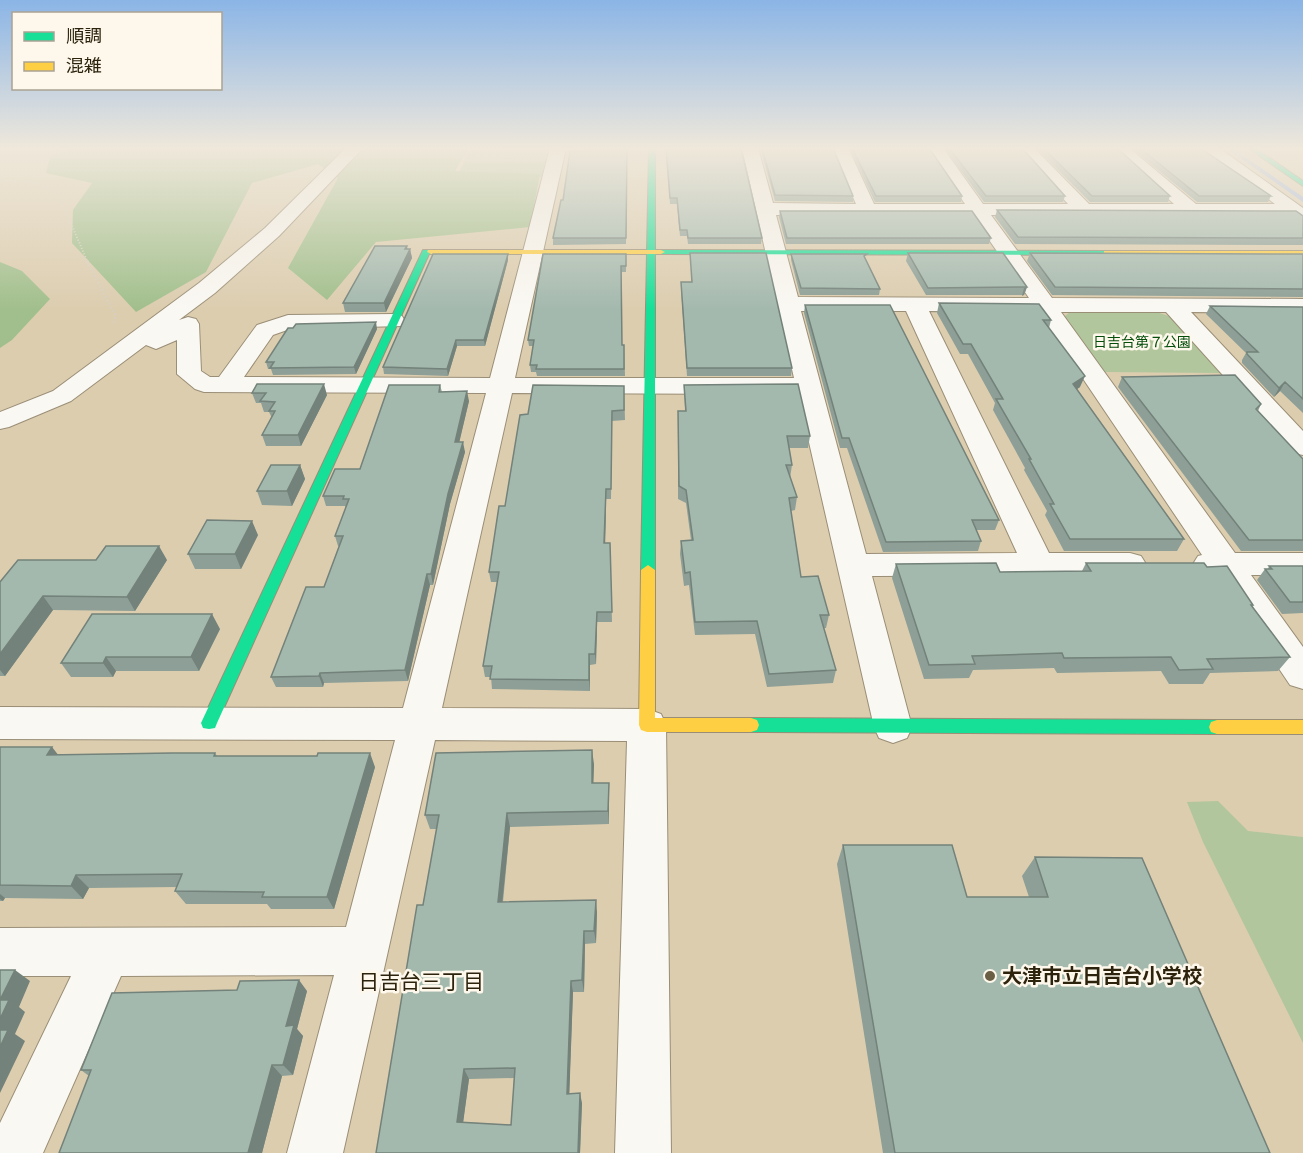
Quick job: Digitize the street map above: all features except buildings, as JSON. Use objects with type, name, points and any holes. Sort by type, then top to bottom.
[{"type":"street","points":[[62,396],[236,263],[272,232],[302,202]]},
{"type":"street","points":[[315,1153],[545,202]]},
{"type":"street","points":[[643,1153],[651,202]]},
{"type":"street","points":[[763,202],[893,727]]},
{"type":"street","points":[[864,202],[867,209]]},
{"type":"street","points":[[973,202],[1303,675]]},
{"type":"street","points":[[1076,202],[1083,209]]},
{"type":"street","points":[[1182,202],[1190,209]]},
{"type":"street","points":[[1283,202],[1298,213]]},
{"type":"street","points":[[765,209],[1190,209],[1298,213]]},
{"type":"street","points":[[209,723],[426,252],[1303,253]]},
{"type":"street","points":[[788,304],[1302,306]]},
{"type":"street","points":[[914,304],[1038,564]]},
{"type":"street","points":[[1173,306],[1303,447]]},
{"type":"street","points":[[226,385],[265,330],[288,321],[394,321]]},
{"type":"street","points":[[0,421],[62,396],[88,391],[100,380],[173,330],[188,324],[189,374],[204,384],[807,386]]},
{"type":"street","points":[[852,565],[1303,564]]},
{"type":"street","points":[[0,723],[1303,727]]},
{"type":"street","points":[[0,952],[364,951]]},
{"type":"street","points":[[15,1153],[107,952]]},
{"type":"path","points":[[62,202],[77,241],[116,317],[92,375]]},
{"type":"green space","points":[[79,202],[242,202],[206,272],[136,312],[72,243],[73,210]]},
{"type":"green space","points":[[325,202],[535,202],[530,227],[376,242],[327,300],[288,268]]},
{"type":"green space","points":[[0,262],[22,271],[50,299],[12,340],[0,348]]},
{"type":"green space","name":"日吉台第７公園","points":[[1072,310],[1151,310],[1171,317],[1221,373],[1102,372],[1063,318]]},
{"type":"green space","points":[[1218,801],[1248,831],[1303,837],[1303,1043],[1203,842],[1187,802]]},
{"type":"traffic: fast","points":[[648,570],[651,202]]},
{"type":"traffic: fast","points":[[209,723],[426,252],[431,252]]},
{"type":"traffic: fast","points":[[661,252],[1107,253]]},
{"type":"traffic: fast","points":[[751,725],[1217,727]]},
{"type":"traffic: slow","points":[[431,252],[661,252]]},
{"type":"traffic: slow","points":[[1107,253],[1303,253]]},
{"type":"traffic: slow","points":[[648,570],[647,725],[751,725]]},
{"type":"traffic: slow","points":[[1217,727],[1303,727]]},
{"type":"place","name":"大津市立日吉台小学校","points":[[990,976]]},
{"type":"district","name":"日吉台三丁目","points":[[421,981]]}]
